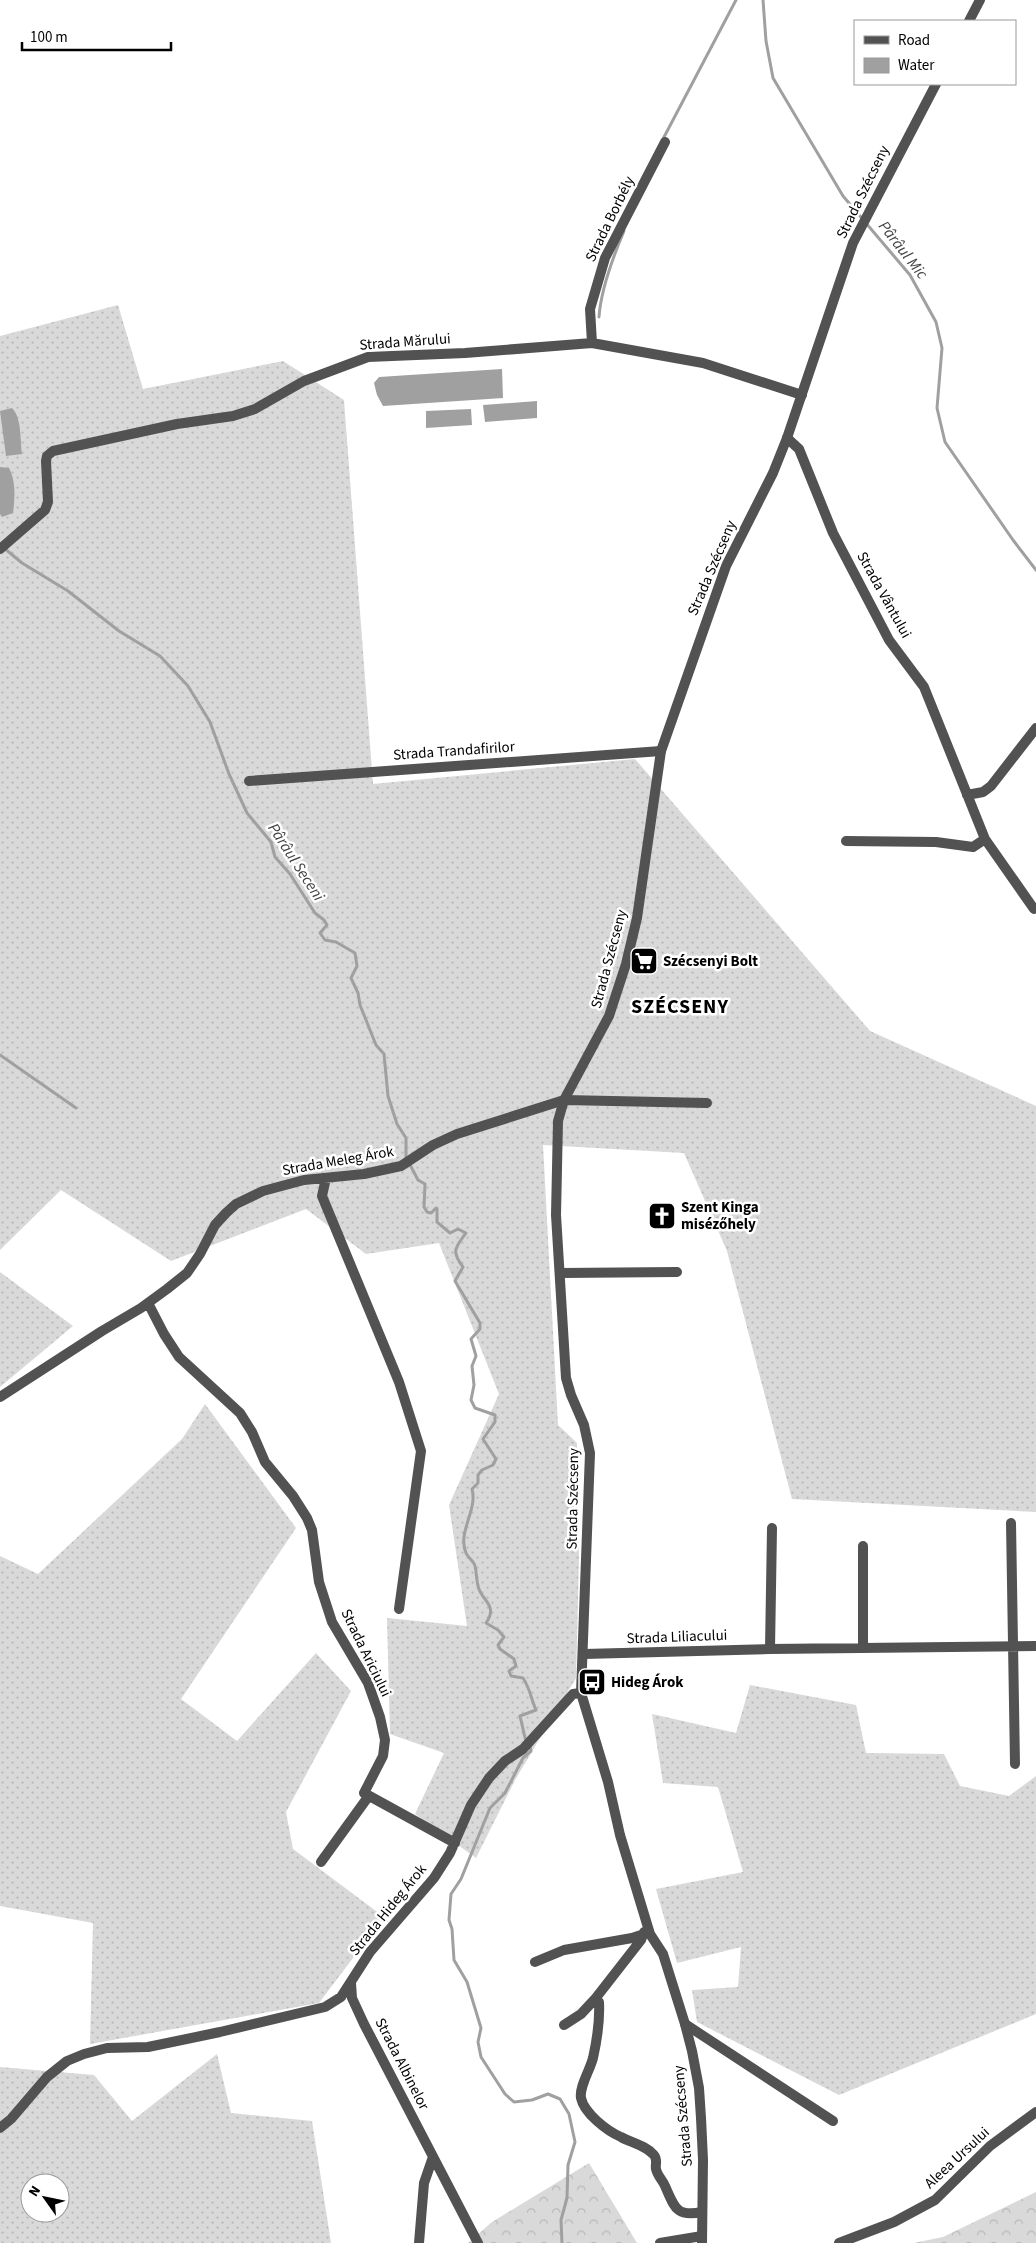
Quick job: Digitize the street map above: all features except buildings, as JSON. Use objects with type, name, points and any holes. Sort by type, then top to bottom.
[{"type":"street","points":[[970,20],[980,0]]},
{"type":"street","name":"Strada Szécseny","points":[[702,2240],[704,2160],[699,2088],[686,2024],[663,1954],[647,1933],[620,1835],[608,1782],[581,1693],[584,1654],[590,1453],[584,1425],[567,1385],[556,1215],[557,1133],[564,1100],[609,1016],[626,964],[637,918],[661,751],[726,566],[773,473],[802,395],[853,242],[935,85]]},
{"type":"street","name":"Strada Borbély","points":[[592,343],[590,309],[605,258],[665,142]]},
{"type":"street","name":"Strada Mărului","points":[[3,548],[45,510],[48,502],[46,461],[47,456],[56,449],[177,424],[233,416],[255,409],[304,380],[368,357],[465,353],[592,343],[702,363],[802,395]]},
{"type":"street","name":"Strada Vântului","points":[[786,438],[798,450],[833,533],[889,640],[924,687],[985,839],[1034,909]]},
{"type":"street","points":[[967,795],[983,792],[991,786],[1036,728]]},
{"type":"street","name":"Strada Trandafirilor","points":[[250,781],[661,751]]},
{"type":"street","points":[[846,841],[936,842],[973,847],[985,839]]},
{"type":"street","name":"Strada Meleg Árok","points":[[0,1397],[148,1303],[187,1274],[215,1225],[236,1204],[263,1191],[304,1180],[382,1171],[409,1162],[433,1145],[457,1134],[564,1100],[707,1103]]},
{"type":"street","points":[[326,1178],[322,1196],[400,1382],[421,1451],[399,1610]]},
{"type":"street","points":[[561,1272],[677,1272]]},
{"type":"street","name":"Strada Ariciului","points":[[148,1303],[164,1334],[179,1357],[240,1413],[252,1432],[266,1462],[293,1496],[307,1518],[312,1530],[319,1582],[332,1622],[368,1683],[380,1717],[384,1740],[382,1756],[364,1793],[368,1797],[321,1862]]},
{"type":"street","points":[[1010,1523],[1016,1764]]},
{"type":"street","points":[[770,1649],[772,1528]]},
{"type":"street","points":[[863,1546],[863,1647]]},
{"type":"street","name":"Strada Liliacului","points":[[584,1654],[863,1647],[1036,1646]]},
{"type":"street","name":"Strada Hideg Árok","points":[[0,2128],[11,2119],[47,2076],[67,2061],[106,2048],[148,2047],[296,2015],[325,2007],[341,1996],[370,1952],[434,1878],[454,1843],[471,1805],[489,1778],[504,1761],[528,1744],[573,1694],[581,1693]]},
{"type":"street","points":[[368,1797],[454,1843]]},
{"type":"street","points":[[535,1962],[564,1950],[632,1938],[647,1933]]},
{"type":"street","points":[[564,2025],[581,2014],[595,1999],[647,1933]]},
{"type":"street","name":"Strada Albinelor","points":[[351,1983],[350,1992],[356,2007],[478,2243]]},
{"type":"street","points":[[595,1999],[598,2002],[598,2032],[591,2064],[580,2089],[582,2104],[596,2119],[619,2136],[640,2144],[654,2155],[657,2159],[656,2170],[672,2204],[679,2212],[688,2215],[702,2212]]},
{"type":"street","points":[[686,2024],[833,2121]]},
{"type":"street","name":"Aleea Ursului","points":[[839,2243],[894,2222],[935,2200],[990,2146],[1036,2112]]},
{"type":"street","points":[[419,2243],[424,2183],[433,2157]]},
{"type":"street","points":[[660,2243],[702,2240]]},
{"type":"green space","points":[[118,305],[143,389],[283,361],[344,400],[373,784],[635,759],[870,1031],[1036,1106],[1036,1512],[792,1499],[727,1251],[684,1153],[543,1145],[558,1425],[577,1443],[579,1558],[576,1678],[515,1780],[476,1858],[415,1814],[444,1753],[390,1734],[387,1618],[467,1626],[449,1505],[499,1394],[439,1243],[366,1254],[306,1209],[171,1261],[61,1190],[0,1250],[0,336]]},
{"type":"green space","points":[[0,1272],[73,1326],[0,1387]]},
{"type":"green space","points":[[205,1404],[296,1528],[181,1699],[237,1741],[316,1653],[351,1691],[286,1812],[293,1849],[384,1917],[319,2003],[90,2044],[93,1923],[0,1906],[0,1556],[38,1574],[182,1439]]},
{"type":"green space","points":[[750,1685],[856,1705],[866,1753],[944,1754],[960,1786],[1009,1796],[1036,1776],[1036,2014],[839,2095],[697,2022],[692,1990],[738,1987],[741,1947],[677,1963],[656,1889],[743,1872],[718,1787],[663,1783],[652,1714],[736,1733]]},
{"type":"green space","points":[[217,2054],[231,2113],[312,2121],[331,2243],[0,2243],[0,2067],[94,2075],[132,2121]]},
{"type":"green space","points":[[589,2163],[637,2243],[468,2243],[492,2222]]},
{"type":"green space","points":[[1036,2192],[1036,2243],[914,2243],[943,2237]]},
{"type":"water","points":[[502,369],[503,398],[383,406],[377,395],[374,383],[379,377]]},
{"type":"water","points":[[537,401],[537,418],[485,422],[483,405]]},
{"type":"water","points":[[12,408],[18,417],[22,454],[6,456],[0,411]]},
{"type":"water","points":[[471,409],[472,425],[426,428],[426,411]]},
{"type":"water","points":[[0,467],[9,468],[13,478],[14,490],[13,513],[2,517],[0,514]]},
{"type":"waterway","points":[[663,139],[736,0]]},
{"type":"waterway","name":"Pârâul Mic","points":[[763,0],[766,41],[773,78],[843,196],[910,275],[936,322],[942,348],[937,408],[945,442],[1036,570]]},
{"type":"waterway","points":[[599,317],[605,284],[624,231]]},
{"type":"waterway","name":"Pârâul Seceni","points":[[4,548],[22,563],[68,591],[119,631],[160,656],[188,686],[210,722],[229,774],[247,813],[271,842],[275,857],[290,874],[315,913],[327,925],[320,933],[325,940],[336,942],[355,953],[357,966],[351,978],[376,1045],[384,1054],[388,1096],[397,1124],[406,1138],[406,1157],[418,1180],[425,1184],[424,1207],[427,1212],[431,1213],[436,1208],[437,1222],[450,1233],[458,1229],[466,1233],[456,1250],[457,1257],[463,1267],[455,1281],[480,1323],[480,1329],[471,1339],[476,1356],[472,1366],[474,1385],[471,1400],[475,1408],[495,1415],[495,1422],[483,1439],[496,1459],[493,1465],[482,1470],[478,1475],[478,1483],[472,1489],[472,1505],[464,1537],[464,1545],[467,1555],[476,1569],[479,1589],[490,1608],[491,1612],[486,1623],[498,1630],[504,1637],[498,1645],[500,1649],[514,1659],[516,1666],[509,1671],[511,1676],[523,1678],[536,1710],[520,1716],[526,1742]]},
{"type":"waterway","points":[[0,1055],[76,1108]]},
{"type":"waterway","name":"Pârâul Seceni","points":[[530,1746],[531,1751],[523,1758],[505,1793],[490,1808],[461,1879],[451,1894],[449,1920],[452,1929],[454,1960],[467,1982],[481,2028],[478,2042],[481,2057],[505,2094],[514,2102],[532,2100],[548,2094],[560,2099],[569,2114],[575,2142],[568,2165],[567,2198],[561,2220],[562,2243]]},
{"type":"place","name":"Szécsenyi Bolt","points":[[644,961]]},
{"type":"place","name":"Szent Kinga misézőhely","points":[[662,1216]]},
{"type":"place","name":"Hideg Árok","points":[[592,1682]]},
{"type":"district","name":"SZÉCSENY","points":[[680,1007]]}]
